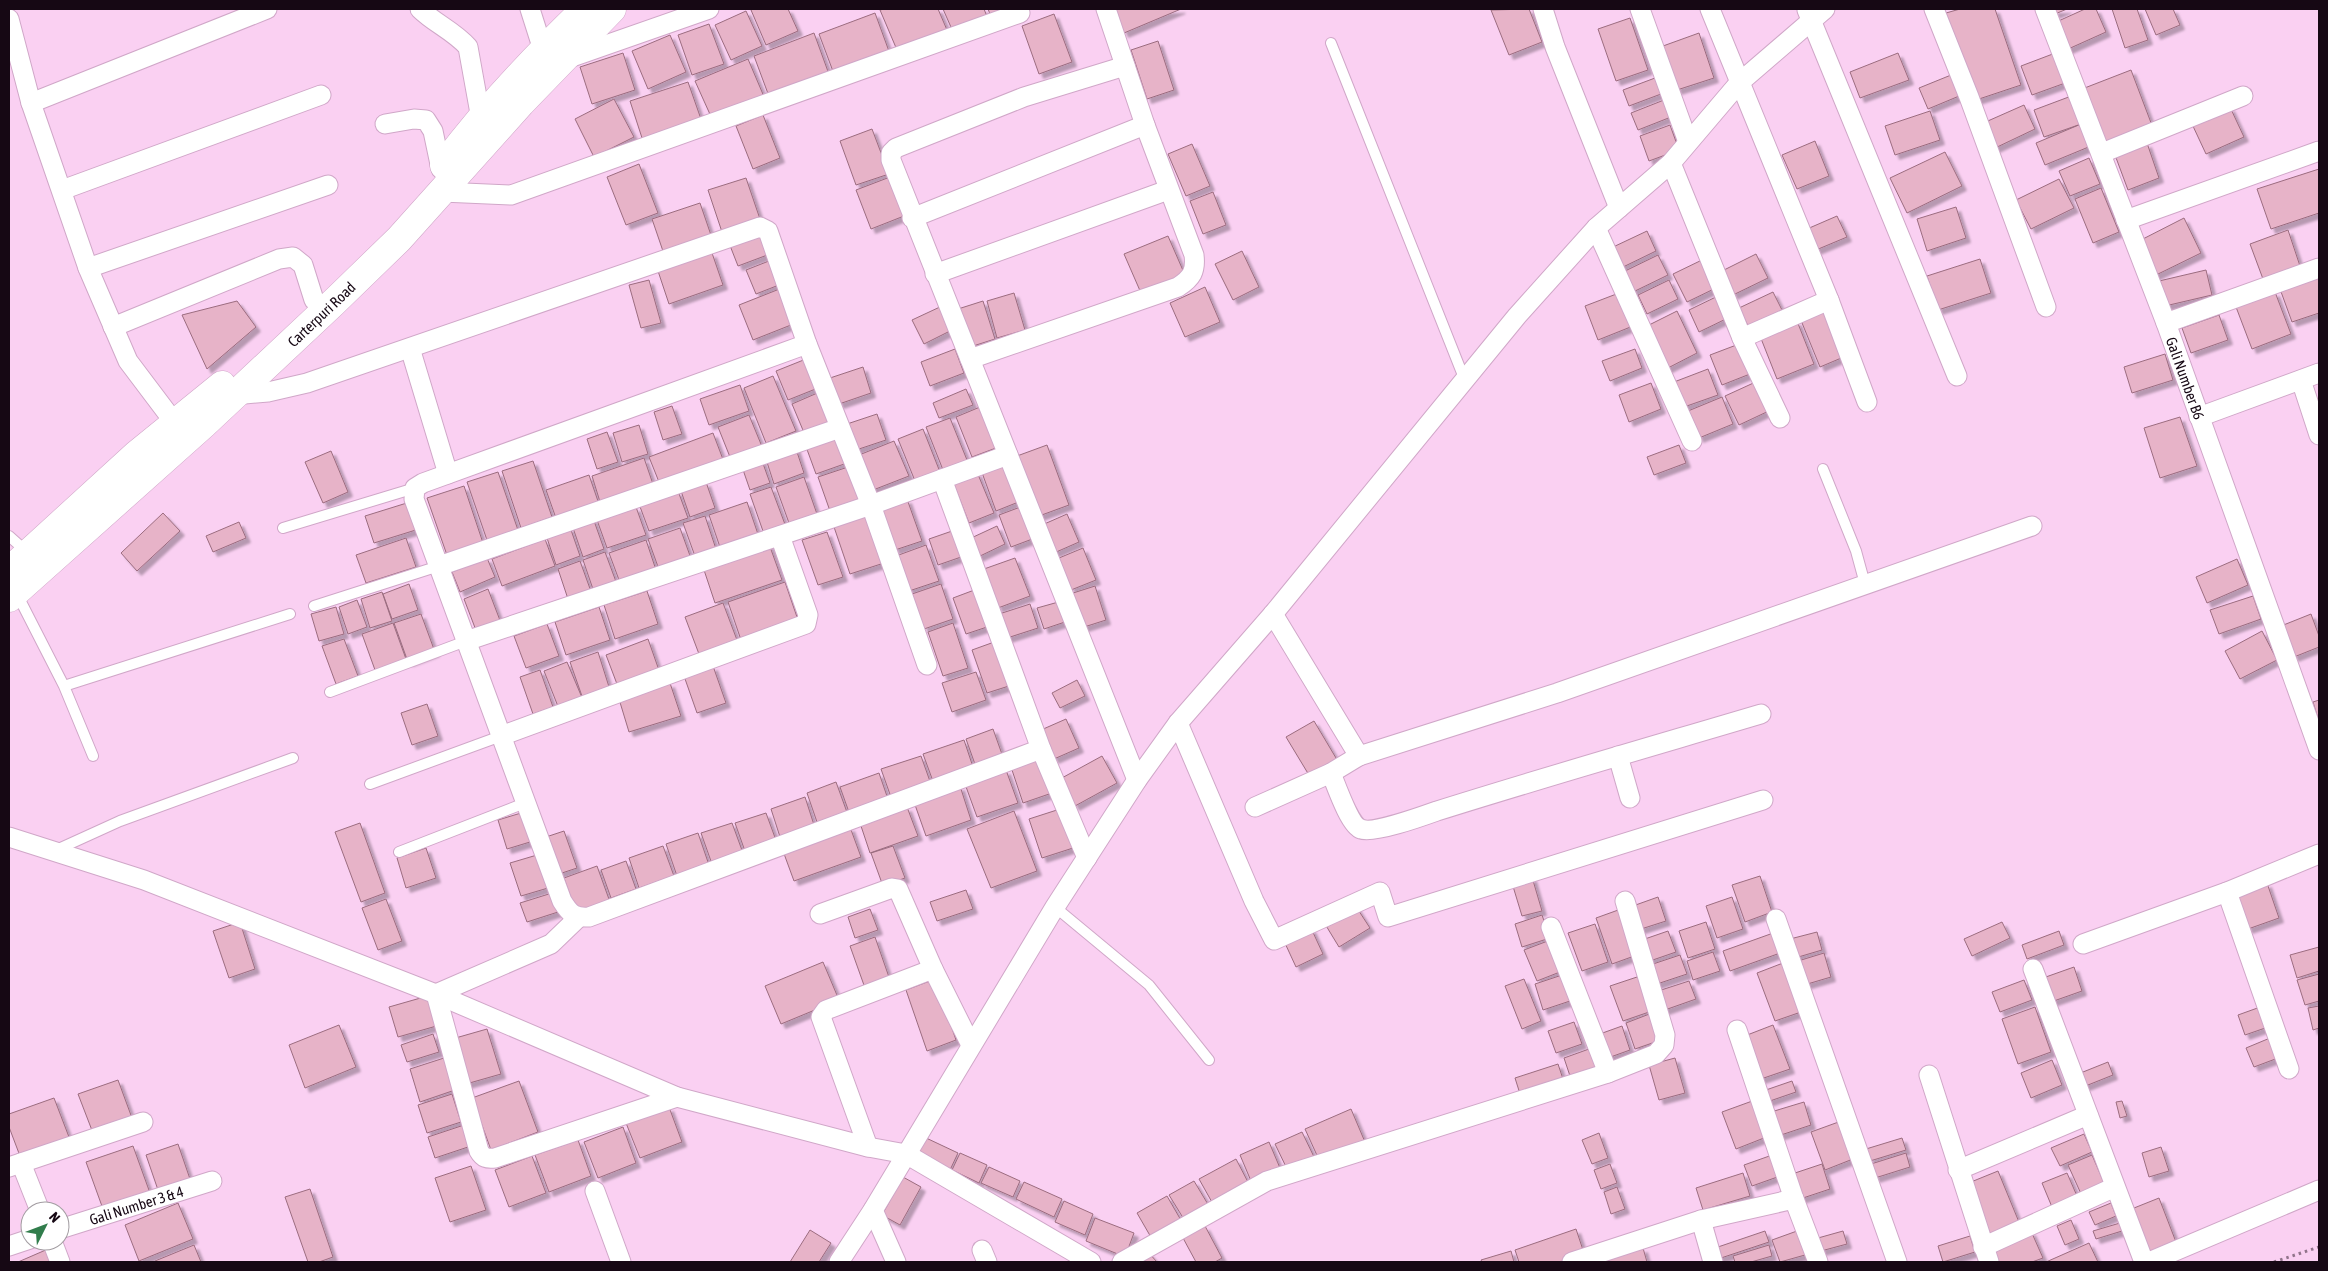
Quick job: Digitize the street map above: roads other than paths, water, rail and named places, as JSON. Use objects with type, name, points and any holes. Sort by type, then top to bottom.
[{"type":"main road","name":"Carterpuri Road","points":[[15,579],[234,396],[392,245],[442,180],[585,9]]},
{"type":"main road","name":"Carterpuri Road","points":[[15,579],[174,422],[213,393],[266,347],[408,209],[442,180],[480,119],[544,60],[612,9]]},
{"type":"street","points":[[31,103],[267,9]]},
{"type":"street","points":[[420,9],[428,17],[460,38],[468,47],[480,119]]},
{"type":"street","points":[[530,9],[544,60],[709,9]]},
{"type":"street","points":[[970,359],[1178,286],[1190,279],[1195,266],[1194,255],[1145,126],[1106,9]]},
{"type":"street","points":[[1543,9],[1555,47],[1619,208]]},
{"type":"street","points":[[1640,9],[1688,142]]},
{"type":"street","points":[[1710,9],[1829,300],[1867,402]]},
{"type":"street","points":[[839,1262],[874,1210],[1055,907],[1137,780],[1178,723],[1273,614],[1516,316],[1596,228],[1671,163],[1739,83],[1808,15],[1825,9]]},
{"type":"street","points":[[1934,9],[1969,97],[2046,307]]},
{"type":"street","name":"Gali Number B6","points":[[2046,9],[2166,323],[2319,750]]},
{"type":"street","points":[[384,124],[414,119],[426,120],[433,131],[442,180],[511,195],[1020,13]]},
{"type":"street","points":[[1808,15],[1957,376]]},
{"type":"street","points":[[9,19],[31,103],[88,268],[128,361],[174,422]]},
{"type":"street","points":[[1125,66],[1024,98],[896,148],[891,153],[891,160],[912,218],[1137,780]]},
{"type":"street","points":[[62,190],[321,94]]},
{"type":"street","points":[[2102,153],[2243,96]]},
{"type":"street","points":[[912,218],[1145,126]]},
{"type":"street","points":[[2126,220],[2319,151]]},
{"type":"street","points":[[1671,163],[1742,338],[1780,418]]},
{"type":"street","points":[[88,268],[328,185]]},
{"type":"street","points":[[935,274],[1168,190]]},
{"type":"street","points":[[234,396],[268,392],[307,383],[760,226],[768,231],[807,344],[871,505],[928,664]]},
{"type":"street","points":[[1596,228],[1692,441]]},
{"type":"street","points":[[113,327],[279,259],[293,258],[303,265],[314,300]]},
{"type":"street","points":[[2166,323],[2319,268]]},
{"type":"street","points":[[1742,338],[1829,300]]},
{"type":"street","points":[[807,344],[423,483],[415,488],[414,499],[562,901],[569,913],[578,918],[589,918],[1041,748]]},
{"type":"street","points":[[410,348],[448,474]]},
{"type":"street","points":[[2199,417],[2319,373]]},
{"type":"street","points":[[2301,380],[2319,435]]},
{"type":"street","points":[[439,566],[840,428]]},
{"type":"street","points":[[466,641],[871,505],[1008,455]]},
{"type":"street","points":[[942,479],[1041,748],[1087,858]]},
{"type":"street","points":[[1255,807],[1331,773],[1359,756],[1557,692],[2032,526]]},
{"type":"street","points":[[501,736],[806,624],[808,615],[780,536]]},
{"type":"street","points":[[1273,614],[1359,756]]},
{"type":"street","points":[[1331,773],[1352,822],[1358,829],[1368,831],[1761,714]]},
{"type":"street","points":[[1178,723],[1254,901],[1274,940],[1380,892],[1388,917],[1763,800]]},
{"type":"street","points":[[1618,756],[1630,798]]},
{"type":"street","points":[[9,837],[144,880],[436,994],[677,1097],[868,1147],[906,1154],[1091,1262]]},
{"type":"street","points":[[2083,944],[2227,892],[2319,854]]},
{"type":"street","points":[[820,914],[892,888],[898,889],[933,969],[972,1045]]},
{"type":"street","points":[[2227,892],[2289,1069]]},
{"type":"street","points":[[1122,1262],[1267,1181],[1608,1073],[1656,1054],[1664,1046],[1665,1035],[1625,901]]},
{"type":"street","points":[[436,994],[551,944],[578,918]]},
{"type":"street","points":[[1776,919],[1897,1262]]},
{"type":"street","points":[[1551,927],[1608,1073]]},
{"type":"street","points":[[868,1147],[821,1017],[826,1010],[933,969]]},
{"type":"street","points":[[2033,969],[2144,1262]]},
{"type":"street","points":[[436,994],[479,1152],[488,1159],[677,1097]]},
{"type":"street","points":[[1737,1030],[1794,1199],[1818,1262]]},
{"type":"street","points":[[1928,1075],[1986,1254],[2116,1187]]},
{"type":"street","points":[[1958,1170],[2088,1115]]},
{"type":"street","points":[[35,1201],[15,1165],[142,1122]]},
{"type":"street","name":"Gali Number 3 & 4","points":[[70,1226],[212,1181]]},
{"type":"street","points":[[2149,1262],[2319,1190]]},
{"type":"street","points":[[596,1191],[621,1262]]},
{"type":"street","points":[[1572,1262],[1701,1220],[1794,1199]]},
{"type":"street","points":[[874,1210],[896,1262]]},
{"type":"street","points":[[1701,1220],[1713,1262]]},
{"type":"lane","points":[[1331,43],[1464,378]]},
{"type":"lane","points":[[1823,469],[1856,551],[1865,584]]},
{"type":"lane","points":[[283,528],[415,488]]},
{"type":"lane","points":[[9,536],[15,579],[64,686],[93,756]]},
{"type":"lane","points":[[314,606],[439,566]]},
{"type":"lane","points":[[64,686],[290,614]]},
{"type":"lane","points":[[330,692],[466,641]]},
{"type":"lane","points":[[370,784],[501,736]]},
{"type":"lane","points":[[53,851],[120,821],[294,758]]},
{"type":"lane","points":[[399,852],[526,803]]},
{"type":"lane","points":[[1055,907],[1149,986],[1163,1000],[1209,1060]]}]
